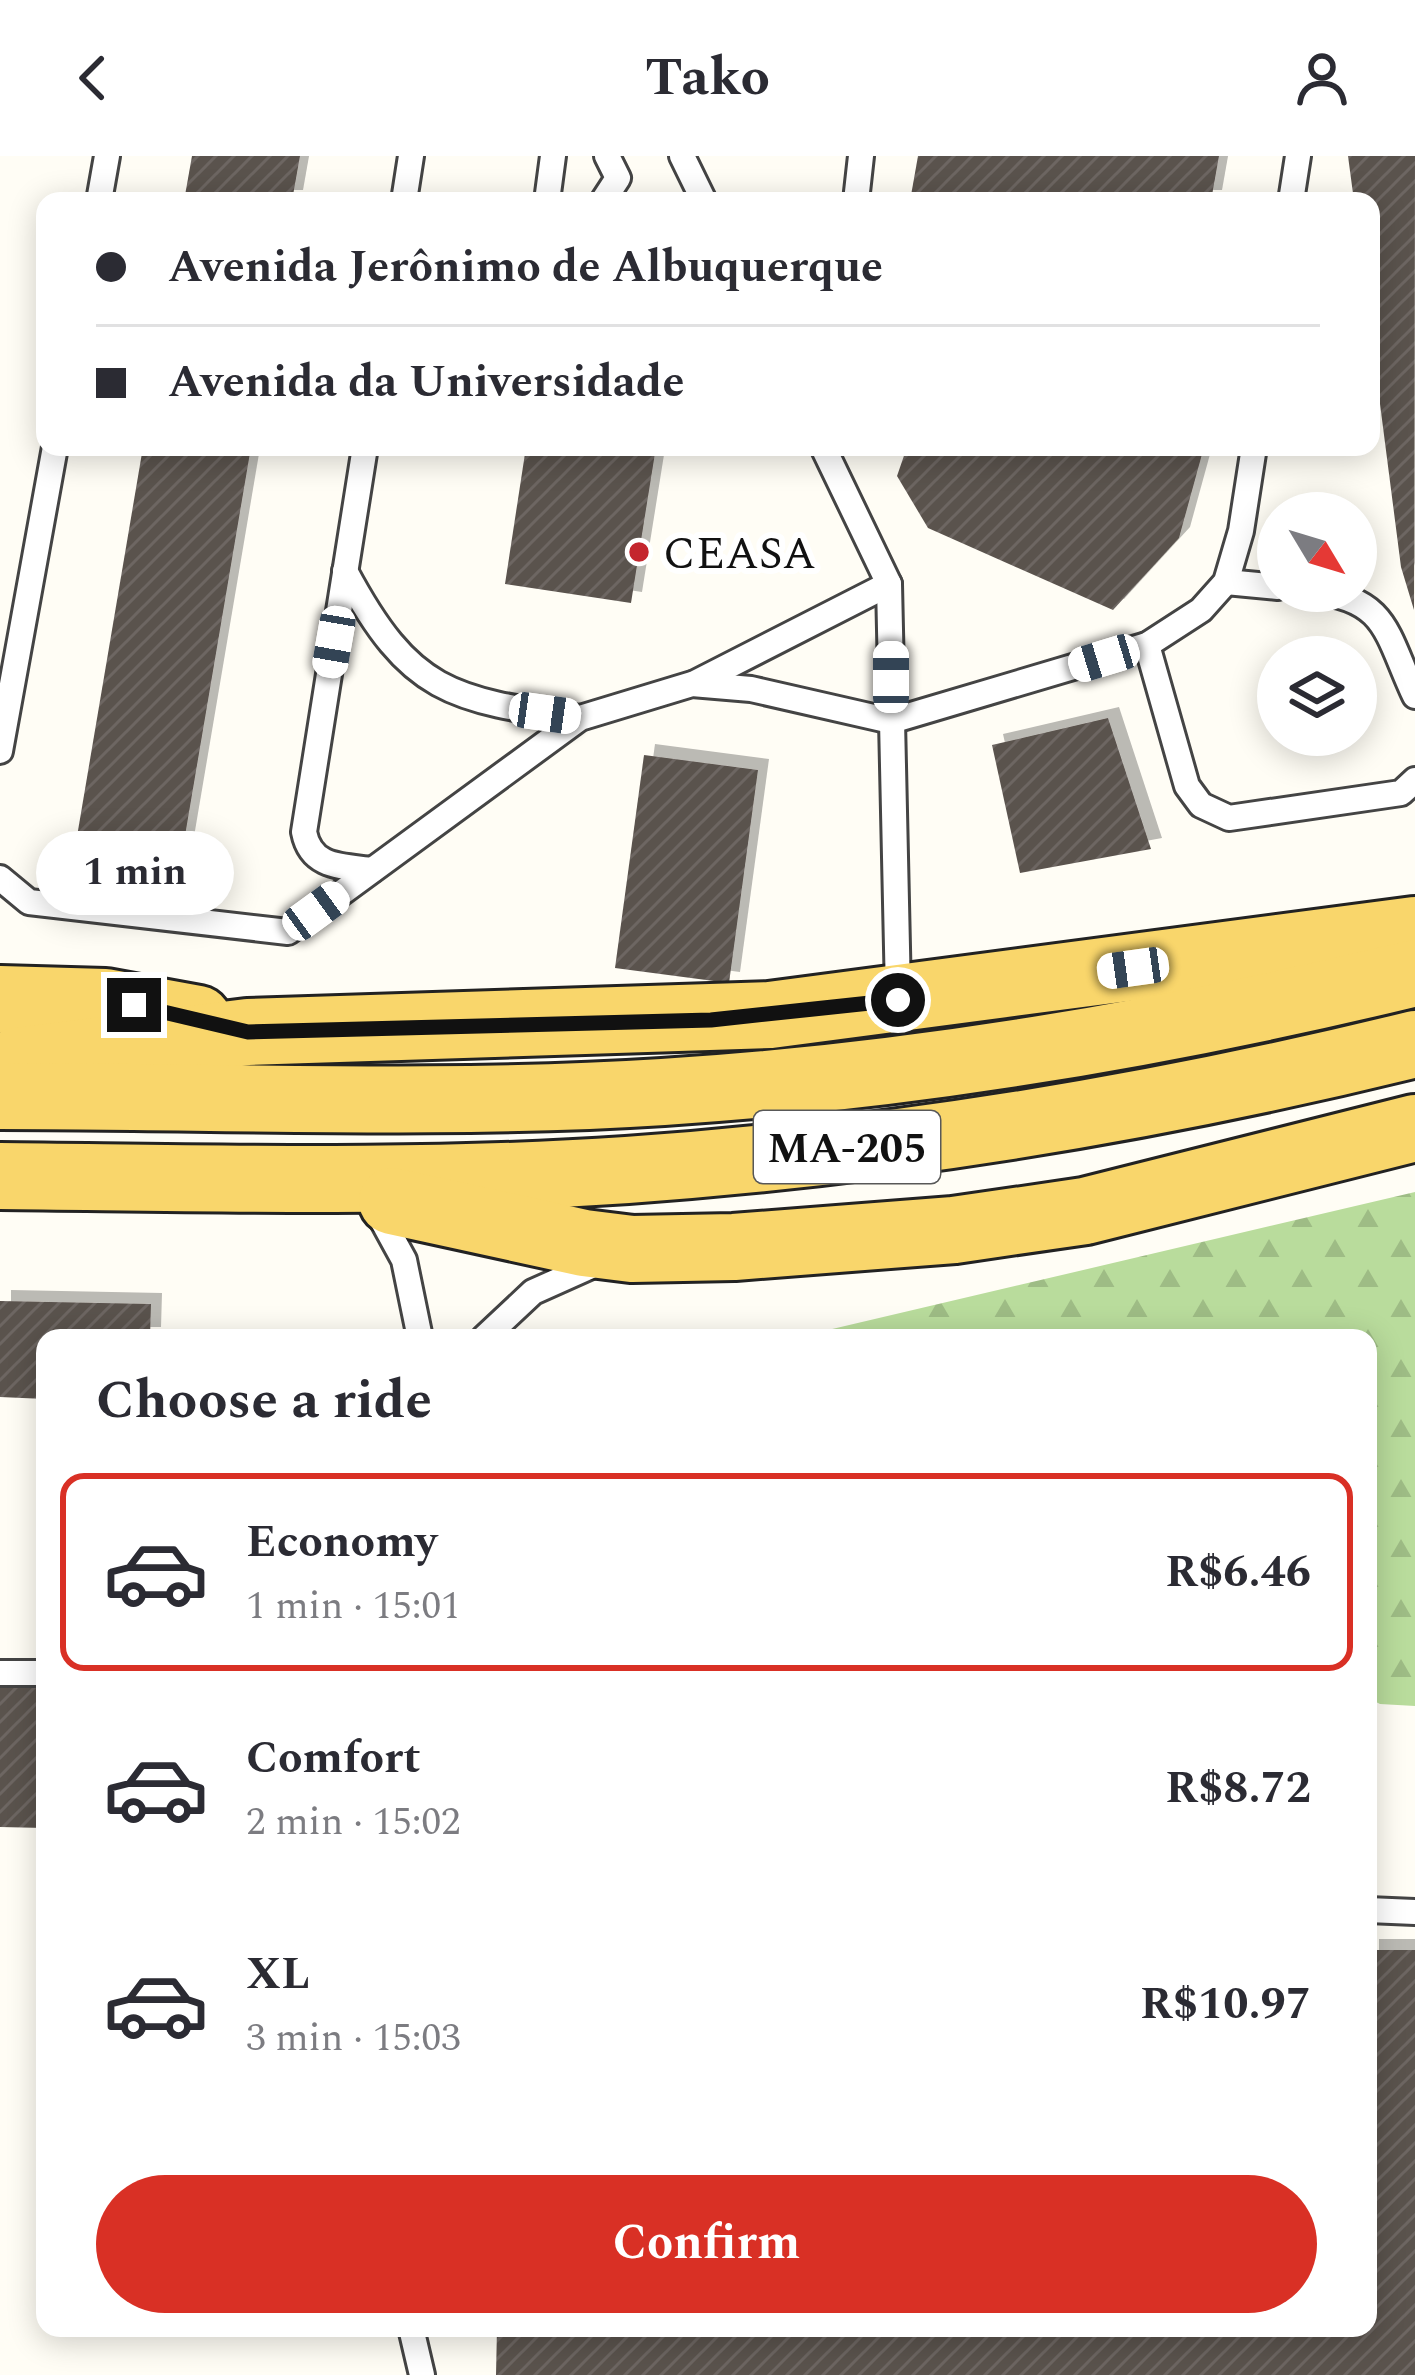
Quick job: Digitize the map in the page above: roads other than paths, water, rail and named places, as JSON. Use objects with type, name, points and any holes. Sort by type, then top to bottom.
[{"type":"main road","points":[[0,1064],[248,1032],[711,1020],[898,1000],[1415,930]]},
{"type":"main road","name":"MA-205","points":[[0,1096],[544,1095],[725,1088],[1147,1033],[1415,973]]},
{"type":"main road","points":[[0,999],[134,1005],[248,1032]]},
{"type":"main road","name":"MA-205","points":[[0,1176],[624,1170],[952,1135],[1129,1109],[1415,1044]]},
{"type":"main road","points":[[367,1195],[632,1249],[734,1247],[1021,1222],[1166,1195],[1415,1128]]},
{"type":"main road","name":"MA-205","points":[[270,1177],[367,1195]]},
{"type":"lane","points":[[101,192],[107,156]]},
{"type":"lane","points":[[405,192],[411,156]]},
{"type":"lane","points":[[549,192],[554,156]]},
{"type":"lane","points":[[607,156],[618,178],[609,192]]},
{"type":"lane","points":[[682,156],[700,192]]},
{"type":"lane","points":[[857,192],[861,156]]},
{"type":"lane","points":[[1292,192],[1298,156]]},
{"type":"lane","points":[[0,751],[53,456]]},
{"type":"lane","points":[[364,456],[304,832],[306,845],[327,865],[372,870]]},
{"type":"lane","points":[[827,456],[890,584],[898,1000]]},
{"type":"lane","points":[[692,684],[751,689],[891,721],[1147,645],[1201,610],[1226,582],[1241,531],[1253,456]]},
{"type":"lane","points":[[345,571],[386,637],[436,683],[476,704],[580,718]]},
{"type":"lane","points":[[1226,582],[1257,585]]},
{"type":"lane","points":[[0,878],[29,902],[288,932],[580,718],[692,684],[890,584]]},
{"type":"lane","points":[[1375,612],[1415,696]]},
{"type":"lane","points":[[1147,645],[1187,786],[1201,805],[1229,818],[1401,793],[1415,780]]},
{"type":"lane","points":[[367,1195],[404,1260],[418,1329]]},
{"type":"lane","points":[[494,1329],[538,1289],[632,1249]]},
{"type":"lane","points":[[0,1673],[36,1673]]},
{"type":"lane","points":[[1377,1910],[1415,1912]]},
{"type":"lane","points":[[413,2337],[422,2375]]},
{"type":"place","name":"CEASA","points":[[639,552]]}]
